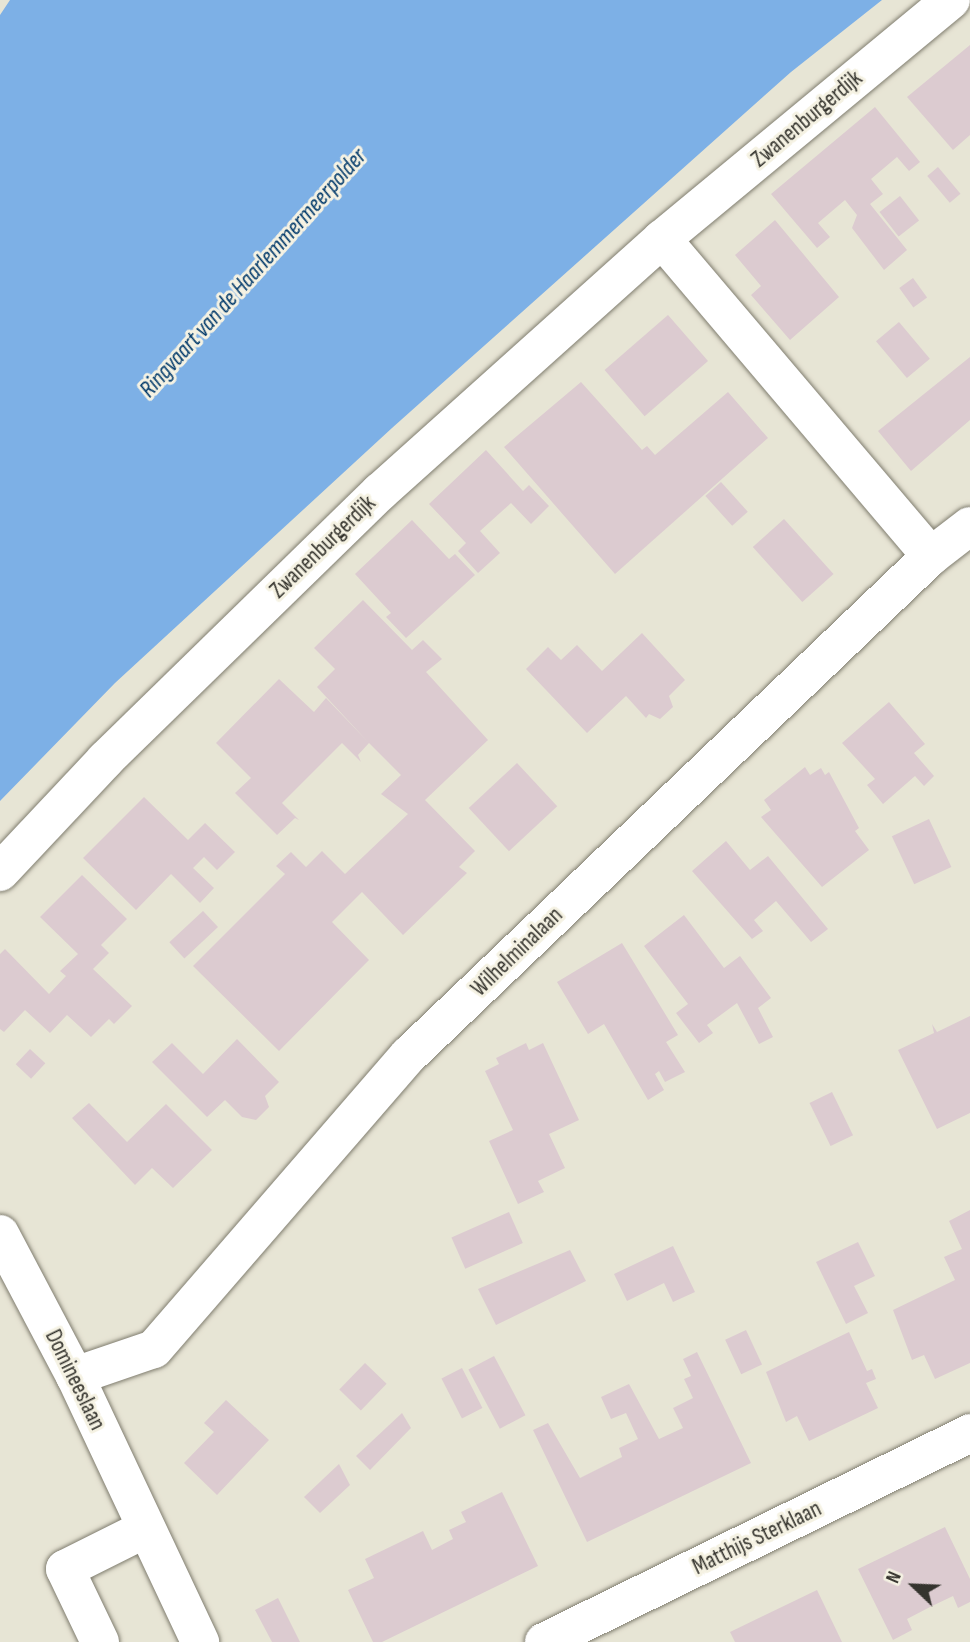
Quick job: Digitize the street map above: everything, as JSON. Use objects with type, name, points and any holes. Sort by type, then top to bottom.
[{"type":"street","name":"Zwanenburgerdijk","points":[[0,872],[105,760],[380,492],[662,239],[951,0]]},
{"type":"street","points":[[662,239],[931,556]]},
{"type":"street","name":"Wilhelminalaan","points":[[75,1376],[154,1349],[409,1055],[931,556],[970,526]]},
{"type":"street","name":"Domineeslaan","points":[[0,1234],[75,1376],[200,1642]]},
{"type":"street","name":"Matthijs Sterklaan","points":[[544,1642],[970,1433]]},
{"type":"street","points":[[100,1642],[65,1569],[145,1529]]},
{"type":"water","name":"Ringvaart van de Haarlemmermeerpolder","points":[[10,0],[882,0],[791,72],[392,428],[115,683],[0,801],[0,15]]},
{"type":"building","points":[[970,45],[970,135],[953,150],[907,97]]},
{"type":"building","points":[[875,107],[920,162],[909,171],[897,157],[871,179],[883,194],[870,204],[907,250],[884,270],[852,228],[857,215],[845,200],[818,223],[830,237],[817,248],[771,194]]},
{"type":"building","points":[[938,167],[960,194],[950,203],[927,176]]},
{"type":"building","points":[[900,196],[919,220],[899,236],[880,212]]},
{"type":"building","points":[[775,220],[839,297],[790,340],[751,295],[761,286],[735,255]]},
{"type":"building","points":[[913,278],[927,297],[913,307],[899,288]]},
{"type":"building","points":[[668,315],[708,361],[645,416],[605,370]]},
{"type":"building","points":[[899,322],[930,359],[907,378],[876,341]]},
{"type":"building","points":[[970,357],[970,420],[911,471],[878,431]]},
{"type":"building","points":[[581,382],[642,450],[647,446],[655,455],[728,392],[768,438],[615,574],[504,447]]},
{"type":"building","points":[[486,450],[523,491],[529,485],[549,506],[531,524],[511,503],[480,531],[500,553],[478,573],[458,551],[466,543],[429,504]]},
{"type":"building","points":[[721,482],[748,512],[732,526],[705,496]]},
{"type":"building","points":[[784,519],[834,574],[802,602],[753,547]]},
{"type":"building","points":[[412,520],[449,559],[455,554],[475,575],[406,638],[386,617],[391,613],[355,574]]},
{"type":"building","points":[[363,600],[412,650],[423,640],[442,659],[426,672],[488,740],[425,800],[475,851],[459,867],[467,873],[403,935],[362,892],[332,922],[369,960],[279,1051],[193,966],[285,874],[276,866],[291,852],[306,867],[322,851],[345,874],[408,814],[381,794],[401,775],[317,687],[335,669],[314,648]]},
{"type":"building","points":[[642,633],[685,680],[669,696],[673,707],[660,719],[649,714],[646,718],[626,696],[587,733],[526,669],[548,647],[561,660],[577,645],[602,671]]},
{"type":"building","points":[[279,679],[314,712],[326,698],[369,743],[358,755],[361,762],[342,743],[282,803],[299,820],[295,818],[277,835],[235,793],[251,778],[216,743]]},
{"type":"building","points":[[889,702],[925,744],[914,753],[934,776],[924,786],[915,776],[883,804],[867,785],[875,779],[842,743]]},
{"type":"building","points":[[517,763],[557,806],[509,851],[469,808]]},
{"type":"building","points":[[805,767],[810,775],[821,768],[825,775],[829,772],[859,828],[855,831],[869,850],[822,887],[761,817],[771,810],[764,800]]},
{"type":"building","points":[[144,797],[188,840],[205,823],[235,852],[217,870],[204,857],[193,868],[214,888],[200,903],[171,874],[136,910],[83,858]]},
{"type":"building","points":[[929,819],[951,867],[914,884],[892,836]]},
{"type":"building","points":[[726,841],[750,870],[768,856],[828,929],[811,942],[776,901],[754,920],[763,931],[752,939],[692,871]]},
{"type":"building","points":[[82,875],[127,919],[101,945],[109,953],[93,969],[132,1006],[114,1024],[109,1019],[91,1037],[67,1015],[50,1033],[25,1010],[4,1032],[0,1029],[0,954],[5,949],[49,994],[66,976],[60,971],[78,954],[40,917]]},
{"type":"building","points":[[203,911],[218,927],[184,958],[169,942]]},
{"type":"building","points":[[684,915],[724,968],[740,956],[771,998],[758,1008],[773,1037],[759,1044],[737,1003],[707,1025],[713,1033],[699,1043],[676,1013],[688,1004],[644,946]]},
{"type":"building","points":[[622,943],[678,1035],[666,1042],[685,1072],[665,1082],[659,1071],[655,1074],[664,1090],[648,1100],[604,1024],[588,1034],[557,982]]},
{"type":"building","points":[[970,1016],[970,1113],[937,1129],[898,1050],[934,1033],[932,1024],[937,1032]]},
{"type":"building","points":[[237,1039],[279,1082],[265,1096],[269,1107],[256,1120],[242,1117],[225,1100],[207,1117],[152,1062],[172,1043],[203,1074]]},
{"type":"building","points":[[526,1043],[529,1050],[543,1043],[579,1120],[549,1134],[565,1168],[538,1181],[544,1192],[518,1204],[489,1141],[513,1130],[485,1071],[499,1064],[496,1058]]},
{"type":"building","points":[[30,1049],[45,1063],[31,1079],[16,1064]]},
{"type":"building","points":[[832,1092],[853,1135],[831,1146],[810,1103]]},
{"type":"building","points":[[89,1103],[127,1142],[166,1104],[212,1150],[173,1188],[152,1168],[135,1185],[72,1118]]},
{"type":"building","points":[[970,1210],[970,1363],[935,1379],[924,1355],[912,1360],[893,1310],[955,1280],[944,1257],[962,1249],[949,1221]]},
{"type":"building","points":[[509,1212],[523,1243],[465,1269],[451,1238]]},
{"type":"building","points":[[858,1242],[875,1276],[854,1286],[868,1313],[846,1324],[816,1262]]},
{"type":"building","points":[[673,1246],[695,1292],[673,1302],[664,1283],[627,1301],[614,1274]]},
{"type":"building","points":[[570,1250],[586,1281],[496,1325],[478,1289]]},
{"type":"building","points":[[746,1330],[762,1364],[741,1374],[725,1340]]},
{"type":"building","points":[[849,1332],[867,1371],[872,1369],[876,1379],[866,1383],[878,1408],[809,1441],[797,1416],[786,1422],[766,1372]]},
{"type":"building","points":[[697,1352],[751,1463],[587,1542],[533,1430],[548,1423],[580,1478],[622,1457],[619,1448],[638,1439],[626,1413],[611,1419],[601,1397],[629,1384],[659,1439],[683,1428],[673,1408],[693,1398],[684,1379],[691,1376],[683,1359]]},
{"type":"building","points":[[494,1356],[525,1415],[500,1429],[468,1370]]},
{"type":"building","points":[[365,1363],[387,1384],[361,1410],[339,1390]]},
{"type":"building","points":[[462,1368],[482,1408],[462,1419],[442,1378]]},
{"type":"building","points":[[226,1400],[269,1440],[217,1495],[184,1463],[214,1432],[204,1423]]},
{"type":"building","points":[[402,1413],[411,1428],[370,1470],[356,1456]]},
{"type":"building","points":[[339,1464],[350,1485],[320,1513],[304,1497]]},
{"type":"building","points":[[502,1492],[538,1566],[382,1642],[373,1642],[348,1590],[374,1578],[365,1559],[423,1531],[432,1550],[453,1539],[449,1530],[466,1522],[461,1512]]},
{"type":"building","points":[[945,1527],[970,1579],[970,1602],[958,1608],[953,1596],[930,1607],[907,1619],[912,1630],[893,1640],[858,1569]]},
{"type":"building","points":[[817,1590],[842,1642],[735,1642],[730,1632]]},
{"type":"building","points":[[278,1598],[300,1642],[272,1642],[255,1610]]}]
